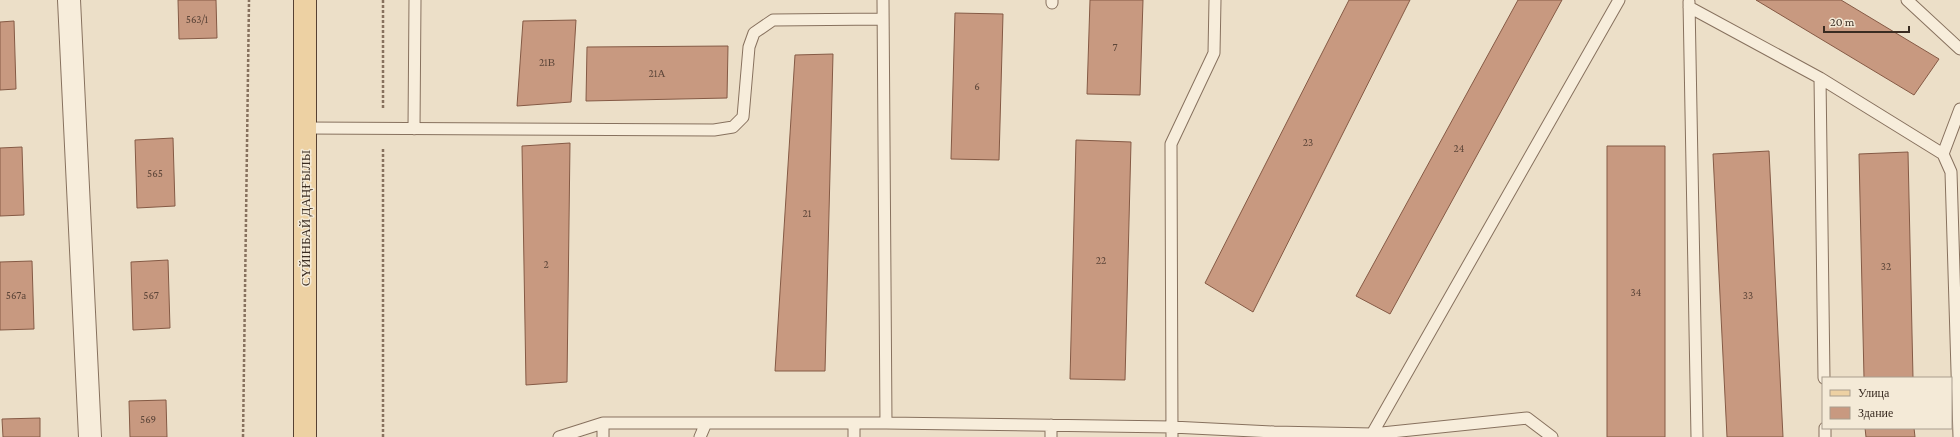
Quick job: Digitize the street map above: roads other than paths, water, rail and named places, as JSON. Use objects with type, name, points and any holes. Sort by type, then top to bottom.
[{"type":"main road","name":"СҮЙІНБАЙ ДАҢҒЫЛЫ","points":[[305,0],[305,437]]},
{"type":"street","points":[[69,0],[90,437]]},
{"type":"lane","points":[[414,129],[415,0]]},
{"type":"lane","points":[[883,0],[886,423]]},
{"type":"lane","points":[[1172,432],[1171,144],[1214,52],[1215,0]]},
{"type":"lane","points":[[1372,434],[1619,0]]},
{"type":"lane","points":[[1907,0],[1960,49]]},
{"type":"lane","points":[[1689,4],[1820,78],[1943,154],[1951,172],[1959,437]]},
{"type":"lane","points":[[1689,4],[1697,437]]},
{"type":"lane","points":[[305,128],[714,130],[733,126],[743,116],[749,47],[754,33],[773,20],[883,19]]},
{"type":"lane","points":[[1820,78],[1824,377]]},
{"type":"lane","points":[[1943,154],[1960,109]]},
{"type":"lane","points":[[559,437],[603,423],[886,423],[1051,425],[1172,432],[1274,435],[1372,434],[1527,418],[1552,437]]},
{"type":"lane","points":[[603,423],[603,437]]},
{"type":"lane","points":[[700,437],[706,423]]},
{"type":"lane","points":[[854,423],[854,437]]},
{"type":"lane","points":[[1051,425],[1051,437]]}]
